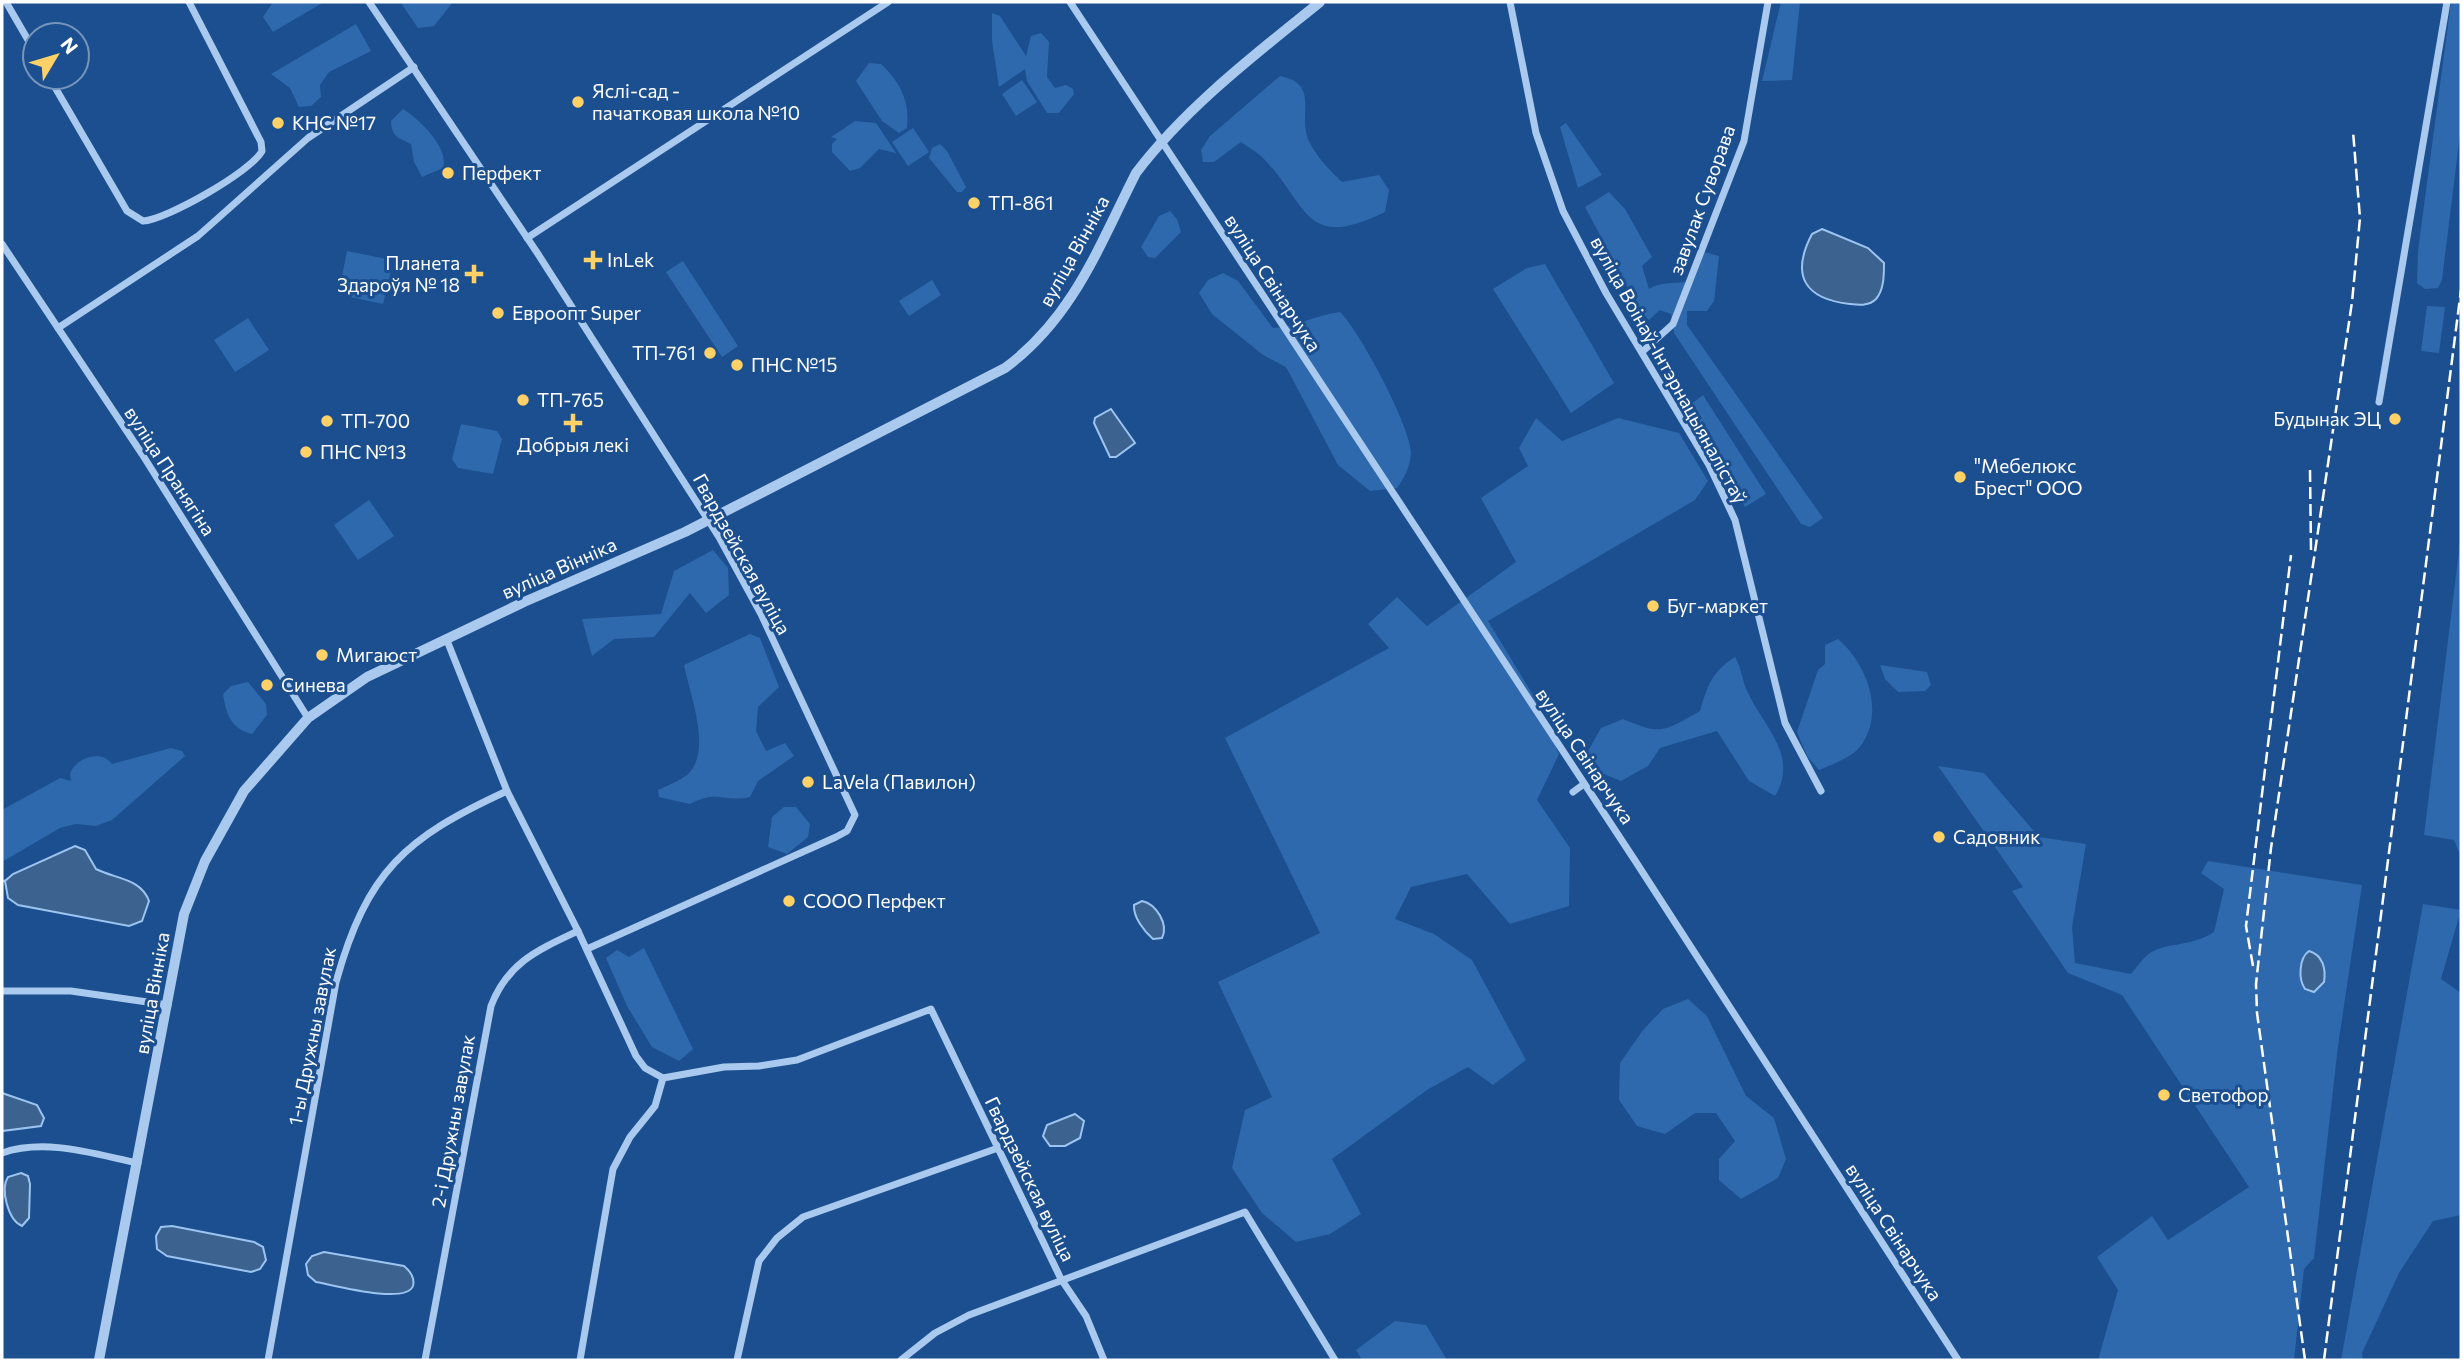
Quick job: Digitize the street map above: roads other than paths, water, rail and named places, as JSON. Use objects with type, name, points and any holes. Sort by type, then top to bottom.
[{"type":"street","points":[[6,2],[21,28]]},
{"type":"street","points":[[57,91],[127,212],[135,218],[148,221],[216,186],[261,154],[261,142],[189,2]]},
{"type":"street","name":"Гвардзейская вуліца","points":[[369,2],[527,238],[709,520],[761,614],[855,815],[846,831],[836,837],[587,949]]},
{"type":"street","points":[[527,238],[888,2]]},
{"type":"street","name":"вуліца Свінарчука","points":[[1070,2],[1584,784],[1958,1360]]},
{"type":"street","name":"вуліца Вінніка","points":[[99,1360],[184,914],[205,861],[244,791],[309,718],[367,677],[446,638],[709,520],[983,381],[1026,353],[1063,313],[1136,173],[1161,143],[1225,82],[1320,2]]},
{"type":"street","name":"вуліца Воінаў-Інтэрнацыяналістаў","points":[[1510,2],[1536,132],[1563,211],[1709,465],[1735,520],[1785,723],[1821,791]]},
{"type":"street","name":"завулак Суворава","points":[[1642,352],[1672,324],[1744,141],[1768,2]]},
{"type":"street","points":[[2379,402],[2447,2]]},
{"type":"street","points":[[58,328],[198,236],[308,138],[414,67]]},
{"type":"street","name":"вуліца Пранягіна","points":[[3,248],[142,454],[309,718]]},
{"type":"street","points":[[446,638],[507,791],[587,949],[636,1056],[645,1068],[663,1078],[655,1106],[630,1137],[613,1169],[580,1360]]},
{"type":"street","points":[[1573,792],[1584,784]]},
{"type":"street","name":"1-ы Дружны завулак","points":[[268,1360],[336,982],[348,938],[364,902],[409,846],[450,817],[507,791]]},
{"type":"street","name":"2-і Дружны завулак","points":[[425,1360],[491,1006],[499,984],[516,966],[532,953],[578,931]]},
{"type":"street","points":[[2,991],[71,991],[168,1005]]},
{"type":"street","name":"Гвардзейская вуліца","points":[[663,1078],[724,1067],[759,1066],[797,1060],[931,1009],[1061,1279],[1086,1316],[1104,1360]]},
{"type":"street","points":[[2,1153],[32,1147],[55,1147],[138,1163]]},
{"type":"street","points":[[737,1360],[759,1261],[777,1238],[803,1217],[998,1148]]},
{"type":"street","points":[[901,1360],[935,1332],[969,1315],[1245,1212],[1335,1360]]},
{"type":"railway","points":[[2305,1360],[2257,1013],[2256,984],[2271,848],[2352,302],[2360,218],[2353,131]]},
{"type":"railway","points":[[2324,1360],[2461,290]]},
{"type":"railway","points":[[2310,470],[2311,550]]},
{"type":"railway","points":[[2253,966],[2246,926],[2291,555]]},
{"type":"place","name":"Яслі-сад - пачатковая школа №10","points":[[578,102]]},
{"type":"place","name":"КНС №17","points":[[278,123]]},
{"type":"place","name":"Перфект","points":[[448,173]]},
{"type":"place","name":"ТП-861","points":[[974,203]]},
{"type":"place","name":"InLek","points":[[593,260]]},
{"type":"place","name":"Планета Здароўя № 18","points":[[474,274]]},
{"type":"place","name":"Евроопт Super","points":[[498,313]]},
{"type":"place","name":"ТП-761","points":[[710,353]]},
{"type":"place","name":"ПНС №15","points":[[737,365]]},
{"type":"place","name":"ТП-765","points":[[523,400]]},
{"type":"place","name":"Будынак ЭЦ","points":[[2395,419]]},
{"type":"place","name":"ТП-700","points":[[327,421]]},
{"type":"place","name":"Добрыя лекі","points":[[573,423]]},
{"type":"place","name":"ПНС №13","points":[[306,452]]},
{"type":"place","name":"\"Мебелюкс Брест\" ООО","points":[[1960,477]]},
{"type":"place","name":"Буг-маркет","points":[[1653,606]]},
{"type":"place","name":"Мигаюст","points":[[322,655]]},
{"type":"place","name":"Синева","points":[[267,685]]},
{"type":"place","name":"LaVela (Павилон)","points":[[808,782]]},
{"type":"place","name":"Садовник","points":[[1939,837]]},
{"type":"place","name":"СООО Перфект","points":[[789,901]]},
{"type":"place","name":"Светофор","points":[[2164,1095]]}]
